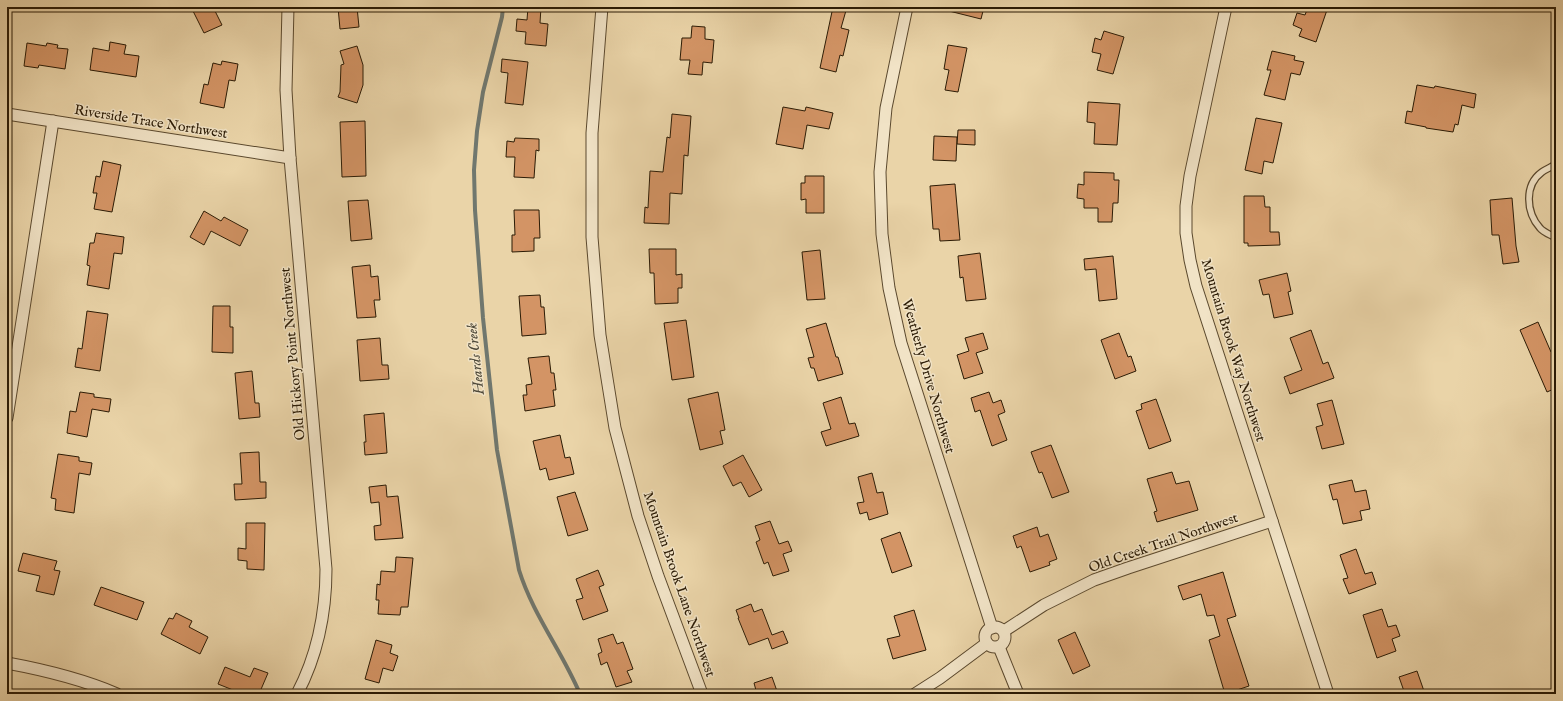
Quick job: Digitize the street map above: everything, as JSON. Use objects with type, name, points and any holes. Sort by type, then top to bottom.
[{"type":"street","name":"Old Hickory Point Northwest","points":[[288,7],[286,90],[290,158],[326,569],[326,590],[321,627],[309,670],[297,694]]},
{"type":"street","name":"Mountain Brook Lane Northwest","points":[[602,7],[592,133],[592,237],[600,335],[615,428],[638,516],[658,576],[702,694]]},
{"type":"street","name":"Weatherly Drive Northwest","points":[[907,7],[886,108],[880,172],[882,234],[889,288],[901,343],[992,628]]},
{"type":"street","name":"Mountain Brook Way Northwest","points":[[1226,7],[1190,176],[1186,206],[1186,233],[1190,260],[1196,286],[1328,694]]},
{"type":"street","name":"Riverside Trace Northwest","points":[[7,114],[290,158]]},
{"type":"street","points":[[7,418],[53,121]]},
{"type":"street","name":"Old Creek Trail Northwest","points":[[1004,631],[1044,606],[1094,580],[1272,521]]},
{"type":"street","points":[[992,628],[999,628],[1004,631],[1006,640],[999,647],[992,647],[987,643],[985,636],[988,630],[992,628]]},
{"type":"street","points":[[915,694],[940,678],[987,643]]},
{"type":"street","points":[[999,647],[1018,694]]},
{"type":"street","points":[[7,663],[73,678],[118,694]]},
{"type":"lane","points":[[1556,164],[1542,172],[1534,181],[1529,194],[1530,212],[1540,229],[1556,238]]},
{"type":"building","points":[[191,7],[213,7],[222,25],[204,33]]},
{"type":"building","points":[[338,7],[357,7],[359,27],[340,29]]},
{"type":"building","points":[[528,7],[541,7],[540,23],[548,24],[546,46],[525,44],[526,32],[516,31],[517,19],[527,20]]},
{"type":"building","points":[[833,7],[847,7],[841,28],[849,30],[843,56],[840,55],[836,72],[820,68]]},
{"type":"building","points":[[950,7],[984,7],[981,19],[949,11]]},
{"type":"building","points":[[1308,7],[1328,7],[1316,42],[1299,36],[1302,29],[1293,25],[1297,13],[1305,15]]},
{"type":"building","points":[[692,26],[705,27],[705,39],[714,40],[712,63],[703,62],[702,75],[688,74],[690,60],[680,60],[682,38],[691,38]]},
{"type":"building","points":[[1104,31],[1124,37],[1113,74],[1097,70],[1101,54],[1092,52],[1095,38],[1101,40]]},
{"type":"building","points":[[110,42],[126,45],[124,54],[139,56],[136,77],[90,70],[93,48],[109,51]]},
{"type":"building","points":[[27,43],[46,46],[47,43],[58,45],[57,48],[68,49],[65,69],[39,65],[38,68],[24,66]]},
{"type":"building","points":[[948,45],[967,48],[958,92],[945,90],[949,70],[944,69]]},
{"type":"building","points":[[357,46],[363,65],[363,85],[357,103],[338,97],[340,92],[341,65],[344,64],[340,51]]},
{"type":"building","points":[[1272,51],[1295,56],[1294,60],[1304,62],[1300,75],[1291,73],[1285,100],[1264,95],[1271,70],[1267,70]]},
{"type":"building","points":[[502,59],[528,62],[523,105],[505,103],[508,73],[501,72]]},
{"type":"building","points":[[222,61],[238,64],[235,81],[229,80],[224,108],[200,103],[204,84],[208,85],[213,63],[221,65]]},
{"type":"building","points":[[1417,85],[1434,88],[1435,86],[1476,94],[1474,108],[1462,105],[1458,125],[1455,124],[1453,132],[1405,123],[1407,111],[1412,112]]},
{"type":"building","points":[[1088,102],[1120,104],[1117,145],[1094,144],[1095,123],[1087,122]]},
{"type":"building","points":[[783,107],[805,111],[806,107],[833,113],[829,129],[807,125],[803,149],[776,144]]},
{"type":"building","points":[[672,114],[691,116],[688,156],[684,155],[682,194],[670,193],[669,224],[644,223],[645,207],[648,208],[650,171],[663,172],[667,137],[670,138]]},
{"type":"building","points":[[1256,118],[1282,123],[1273,163],[1264,161],[1262,174],[1245,170]]},
{"type":"building","points":[[365,121],[366,176],[342,177],[340,122]]},
{"type":"building","points":[[958,130],[975,130],[975,145],[957,144]]},
{"type":"building","points":[[934,136],[957,137],[956,161],[933,160]]},
{"type":"building","points":[[515,138],[539,139],[539,151],[536,150],[534,178],[514,177],[515,157],[506,157],[507,141],[514,142]]},
{"type":"building","points":[[103,161],[121,165],[112,212],[94,209],[97,193],[93,193],[96,176],[100,177]]},
{"type":"building","points":[[1084,172],[1114,173],[1114,180],[1119,180],[1118,203],[1113,203],[1112,222],[1098,222],[1098,208],[1084,208],[1084,199],[1077,198],[1078,184],[1084,185]]},
{"type":"building","points":[[805,176],[824,176],[824,213],[806,213],[806,199],[801,200],[801,183],[805,183]]},
{"type":"building","points":[[955,184],[960,240],[940,241],[939,229],[933,229],[930,186]]},
{"type":"building","points":[[1244,196],[1264,196],[1265,207],[1270,207],[1270,232],[1279,232],[1280,245],[1248,246],[1248,243],[1244,243]]},
{"type":"building","points":[[1512,198],[1516,246],[1519,262],[1503,264],[1499,235],[1492,235],[1490,200]]},
{"type":"building","points":[[368,200],[372,239],[351,241],[348,201]]},
{"type":"building","points":[[514,210],[539,210],[540,238],[534,238],[534,251],[512,252],[512,235],[515,235]]},
{"type":"building","points":[[204,211],[221,221],[224,217],[248,230],[240,246],[211,231],[204,245],[190,237]]},
{"type":"building","points":[[96,233],[124,237],[122,254],[114,253],[109,289],[87,285],[90,266],[87,265],[90,243],[94,243]]},
{"type":"building","points":[[649,249],[676,249],[676,275],[682,274],[682,288],[678,288],[678,303],[655,304],[654,273],[650,273]]},
{"type":"building","points":[[820,250],[825,299],[807,300],[802,252]]},
{"type":"building","points":[[980,253],[986,299],[966,301],[963,277],[960,278],[958,256]]},
{"type":"building","points":[[1113,256],[1117,299],[1099,301],[1096,269],[1085,270],[1084,259]]},
{"type":"building","points":[[370,265],[371,277],[378,276],[380,300],[374,300],[376,317],[357,318],[352,267]]},
{"type":"building","points":[[1287,273],[1291,291],[1288,292],[1293,314],[1274,318],[1269,294],[1263,295],[1259,280]]},
{"type":"building","points":[[540,295],[541,307],[544,307],[546,334],[522,336],[519,296]]},
{"type":"building","points":[[213,306],[230,306],[230,327],[233,327],[233,353],[212,352]]},
{"type":"building","points":[[87,311],[108,314],[100,371],[75,367],[78,348],[82,349]]},
{"type":"building","points":[[686,320],[694,377],[672,380],[664,323]]},
{"type":"building","points":[[1538,322],[1551,352],[1553,351],[1556,357],[1556,388],[1547,392],[1520,330]]},
{"type":"building","points":[[826,323],[836,357],[838,357],[843,374],[818,381],[814,368],[811,368],[808,358],[814,357],[806,329]]},
{"type":"building","points":[[1311,330],[1323,364],[1328,362],[1334,378],[1290,394],[1284,377],[1302,370],[1290,338]]},
{"type":"building","points":[[983,333],[988,349],[976,353],[983,373],[964,379],[957,355],[969,351],[965,338]]},
{"type":"building","points":[[1119,333],[1128,357],[1131,356],[1136,371],[1115,379],[1101,340]]},
{"type":"building","points":[[380,338],[382,365],[388,365],[389,379],[360,381],[357,340]]},
{"type":"building","points":[[549,356],[551,373],[554,373],[556,390],[553,390],[555,406],[525,411],[523,395],[527,395],[526,385],[532,384],[528,358]]},
{"type":"building","points":[[252,371],[255,403],[259,403],[260,417],[239,419],[235,373]]},
{"type":"building","points":[[80,392],[94,394],[94,397],[111,399],[109,412],[92,409],[87,437],[67,433],[70,411],[76,412]]},
{"type":"building","points":[[718,392],[725,430],[720,431],[723,444],[700,450],[688,399]]},
{"type":"building","points":[[989,392],[993,403],[1001,400],[1005,412],[998,415],[1007,440],[992,446],[980,410],[975,412],[971,398]]},
{"type":"building","points":[[841,397],[849,424],[855,423],[859,436],[826,446],[821,432],[831,429],[823,403]]},
{"type":"building","points":[[1156,399],[1171,441],[1149,449],[1136,411],[1142,409],[1141,404]]},
{"type":"building","points":[[1332,400],[1344,444],[1322,449],[1316,427],[1323,425],[1317,404]]},
{"type":"building","points":[[384,413],[387,453],[365,455],[364,442],[366,442],[364,415]]},
{"type":"building","points":[[560,435],[565,458],[570,457],[574,474],[549,480],[546,468],[540,470],[533,441]]},
{"type":"building","points":[[1051,445],[1069,492],[1052,498],[1042,472],[1039,473],[1031,452]]},
{"type":"building","points":[[259,452],[260,482],[266,482],[266,498],[235,500],[234,484],[242,484],[240,453]]},
{"type":"building","points":[[58,454],[79,457],[79,461],[92,463],[90,475],[79,473],[74,513],[55,510],[56,499],[51,498]]},
{"type":"building","points":[[743,455],[762,490],[749,497],[741,482],[733,486],[723,466]]},
{"type":"building","points":[[1172,472],[1176,484],[1189,481],[1198,510],[1157,522],[1154,512],[1157,511],[1147,479]]},
{"type":"building","points":[[872,473],[877,493],[883,492],[888,514],[869,520],[867,512],[860,514],[857,503],[864,502],[858,477]]},
{"type":"building","points":[[1352,480],[1355,492],[1366,490],[1370,509],[1360,511],[1362,520],[1343,524],[1337,499],[1333,500],[1329,485]]},
{"type":"building","points":[[386,485],[387,497],[398,496],[403,538],[375,540],[374,526],[381,525],[379,502],[371,503],[369,487]]},
{"type":"building","points":[[575,492],[588,530],[568,536],[557,497]]},
{"type":"building","points":[[770,521],[779,544],[788,541],[792,551],[783,554],[789,571],[773,576],[768,562],[764,564],[756,542],[760,540],[755,526]]},
{"type":"building","points":[[246,523],[265,523],[264,570],[247,569],[247,561],[238,560],[238,548],[246,549]]},
{"type":"building","points":[[1037,527],[1040,537],[1048,534],[1057,559],[1049,562],[1050,565],[1030,572],[1021,546],[1017,548],[1013,536]]},
{"type":"building","points":[[900,532],[912,566],[892,573],[881,539]]},
{"type":"building","points":[[1356,549],[1365,574],[1372,572],[1376,584],[1349,594],[1343,579],[1348,578],[1340,555]]},
{"type":"building","points":[[23,553],[57,561],[54,570],[60,571],[54,595],[36,591],[40,576],[18,571]]},
{"type":"building","points":[[396,557],[413,558],[408,607],[401,607],[400,615],[378,614],[379,600],[376,600],[377,584],[380,585],[381,571],[395,572]]},
{"type":"building","points":[[598,570],[604,585],[599,587],[608,611],[583,620],[576,600],[583,598],[576,579]]},
{"type":"building","points":[[1223,572],[1236,616],[1227,619],[1249,686],[1225,694],[1209,640],[1220,636],[1214,615],[1207,616],[1201,594],[1183,600],[1178,586]]},
{"type":"building","points":[[101,587],[144,602],[137,620],[94,605]]},
{"type":"building","points":[[751,604],[754,612],[762,609],[772,635],[783,631],[788,643],[772,649],[768,638],[749,645],[736,610]]},
{"type":"building","points":[[1382,609],[1388,627],[1396,625],[1400,636],[1392,639],[1396,651],[1377,658],[1363,615]]},
{"type":"building","points":[[914,610],[926,650],[893,659],[887,639],[900,636],[894,616]]},
{"type":"building","points":[[176,613],[192,621],[189,627],[208,637],[200,654],[161,634],[169,618],[173,619]]},
{"type":"building","points":[[1075,632],[1090,666],[1073,674],[1058,640]]},
{"type":"building","points":[[613,634],[617,644],[623,642],[633,669],[627,671],[632,682],[616,687],[607,662],[601,665],[598,654],[602,652],[598,639]]},
{"type":"building","points":[[376,640],[392,645],[390,653],[398,656],[393,671],[383,668],[379,683],[365,679]]},
{"type":"building","points":[[225,667],[250,677],[254,668],[268,673],[259,694],[243,694],[218,684]]},
{"type":"building","points":[[1417,671],[1425,694],[1405,694],[1399,677]]},
{"type":"building","points":[[772,677],[778,694],[757,694],[754,683]]},
{"type":"waterway","name":"Heards Creek","points":[[503,7],[502,17],[483,92],[477,131],[474,170],[475,210],[483,318],[497,450],[519,570],[532,602],[580,694]]}]
